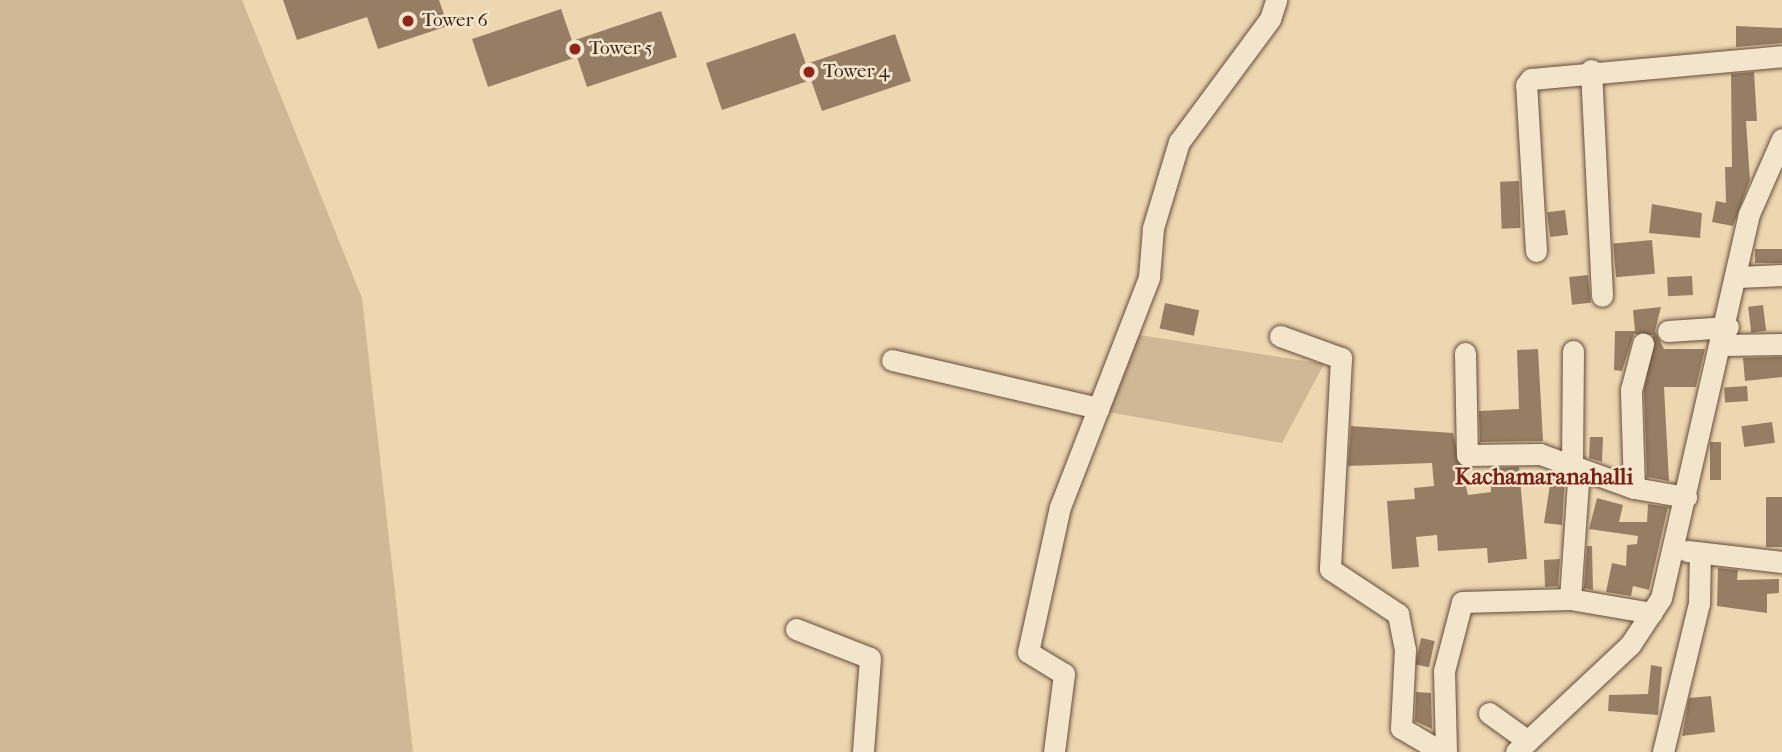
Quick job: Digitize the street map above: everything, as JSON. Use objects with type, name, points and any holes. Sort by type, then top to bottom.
[{"type":"street","points":[[1054,752],[1064,674],[1028,652],[1060,507],[1149,277],[1153,229],[1180,142],[1270,19],[1276,0]]},
{"type":"street","points":[[1536,251],[1526,85],[1543,74],[1782,56]]},
{"type":"street","points":[[1591,70],[1602,296]]},
{"type":"street","points":[[1489,713],[1522,747],[1630,645],[1657,606],[1674,549],[1726,336],[1749,214],[1782,139]]},
{"type":"street","points":[[1738,277],[1782,275]]},
{"type":"street","points":[[1668,331],[1782,344]]},
{"type":"street","points":[[1280,336],[1341,358],[1330,569],[1398,614],[1405,649],[1401,728],[1444,752],[1444,671],[1457,607],[1469,599],[1570,599],[1657,606],[1699,603]]},
{"type":"street","points":[[1634,488],[1630,390],[1643,344]]},
{"type":"street","points":[[1570,599],[1575,465],[1573,351]]},
{"type":"street","points":[[1465,353],[1467,455],[1540,454],[1634,488],[1686,497]]},
{"type":"street","points":[[892,360],[1098,408]]},
{"type":"street","points":[[1674,549],[1782,562]]},
{"type":"street","points":[[1663,752],[1699,603],[1700,553]]},
{"type":"street","points":[[796,629],[870,658],[863,752]]},
{"type":"shaded area","points":[[0,0],[242,0],[362,298],[413,752],[0,752]]},
{"type":"shaded area","points":[[1139,335],[1324,364],[1282,443],[1108,412]]},
{"type":"building","name":"Tower 6","points":[[283,0],[439,0],[448,26],[378,49],[367,17],[297,40]]},
{"type":"building","name":"Tower 5","points":[[561,9],[572,41],[661,11],[677,57],[587,87],[577,57],[488,87],[472,39]]},
{"type":"building","points":[[1736,26],[1782,28],[1782,43],[1736,47]]},
{"type":"building","name":"Tower 4","points":[[795,33],[806,64],[895,34],[911,81],[822,111],[811,80],[722,110],[706,63]]},
{"type":"building","points":[[1754,72],[1757,121],[1746,121],[1750,180],[1733,226],[1712,222],[1716,201],[1726,203],[1725,167],[1732,167],[1731,74]]},
{"type":"building","points":[[1519,181],[1521,228],[1502,229],[1500,182]]},
{"type":"building","points":[[1652,204],[1702,213],[1700,238],[1649,233]]},
{"type":"building","points":[[1565,210],[1568,235],[1550,237],[1547,212]]},
{"type":"building","points":[[1652,240],[1655,274],[1616,277],[1613,243]]},
{"type":"building","points":[[1755,249],[1782,249],[1782,263],[1755,263]]},
{"type":"building","points":[[1588,275],[1591,303],[1572,305],[1569,277]]},
{"type":"building","points":[[1692,276],[1693,295],[1668,296],[1667,277]]},
{"type":"building","points":[[1165,303],[1199,310],[1194,336],[1160,328]]},
{"type":"building","points":[[1763,305],[1766,331],[1751,333],[1748,307]]},
{"type":"building","points":[[1661,307],[1655,331],[1664,349],[1705,349],[1696,387],[1664,387],[1669,481],[1647,477],[1644,391],[1653,335],[1634,334],[1622,371],[1614,370],[1615,331],[1635,331],[1633,310]]},
{"type":"building","points":[[1538,349],[1543,441],[1480,442],[1479,411],[1519,409],[1517,350]]},
{"type":"building","points":[[1782,357],[1782,377],[1745,381],[1743,358]]},
{"type":"building","points":[[1747,386],[1748,401],[1725,403],[1724,388]]},
{"type":"building","points":[[1772,422],[1775,443],[1744,447],[1741,426]]},
{"type":"building","points":[[1351,426],[1453,433],[1468,495],[1491,492],[1490,468],[1519,467],[1527,559],[1488,563],[1487,548],[1438,551],[1437,535],[1416,537],[1419,567],[1392,569],[1387,501],[1415,499],[1414,488],[1434,486],[1432,463],[1348,466]]},
{"type":"building","points":[[1590,437],[1603,437],[1602,462],[1589,458]]},
{"type":"building","points":[[1710,442],[1721,442],[1721,480],[1710,480]]},
{"type":"building","points":[[1552,472],[1565,477],[1562,525],[1544,523]]},
{"type":"building","points":[[1766,497],[1782,497],[1782,547],[1766,547]]},
{"type":"building","points":[[1597,498],[1623,505],[1619,522],[1647,522],[1648,504],[1668,507],[1649,590],[1633,586],[1631,596],[1606,592],[1612,563],[1626,566],[1627,545],[1637,544],[1638,536],[1589,529]]},
{"type":"building","points":[[1587,546],[1592,546],[1593,590],[1584,588]]},
{"type":"building","points":[[1560,559],[1558,586],[1545,587],[1544,560]]},
{"type":"building","points":[[1718,568],[1738,570],[1737,580],[1779,579],[1779,593],[1767,594],[1767,613],[1717,606]]},
{"type":"building","points":[[1421,638],[1435,641],[1429,667],[1415,664]]},
{"type":"building","points":[[1651,665],[1662,667],[1658,715],[1608,711],[1609,695],[1648,694]]},
{"type":"building","points":[[1416,692],[1431,693],[1432,729],[1415,721]]},
{"type":"building","points":[[1711,696],[1715,732],[1682,736],[1689,698]]},
{"type":"place","name":"Tower 6","points":[[408,21]]},
{"type":"place","name":"Tower 5","points":[[575,49]]},
{"type":"place","name":"Tower 4","points":[[809,72]]},
{"type":"district","name":"Kachamaranahalli","points":[[1544,477]]}]
